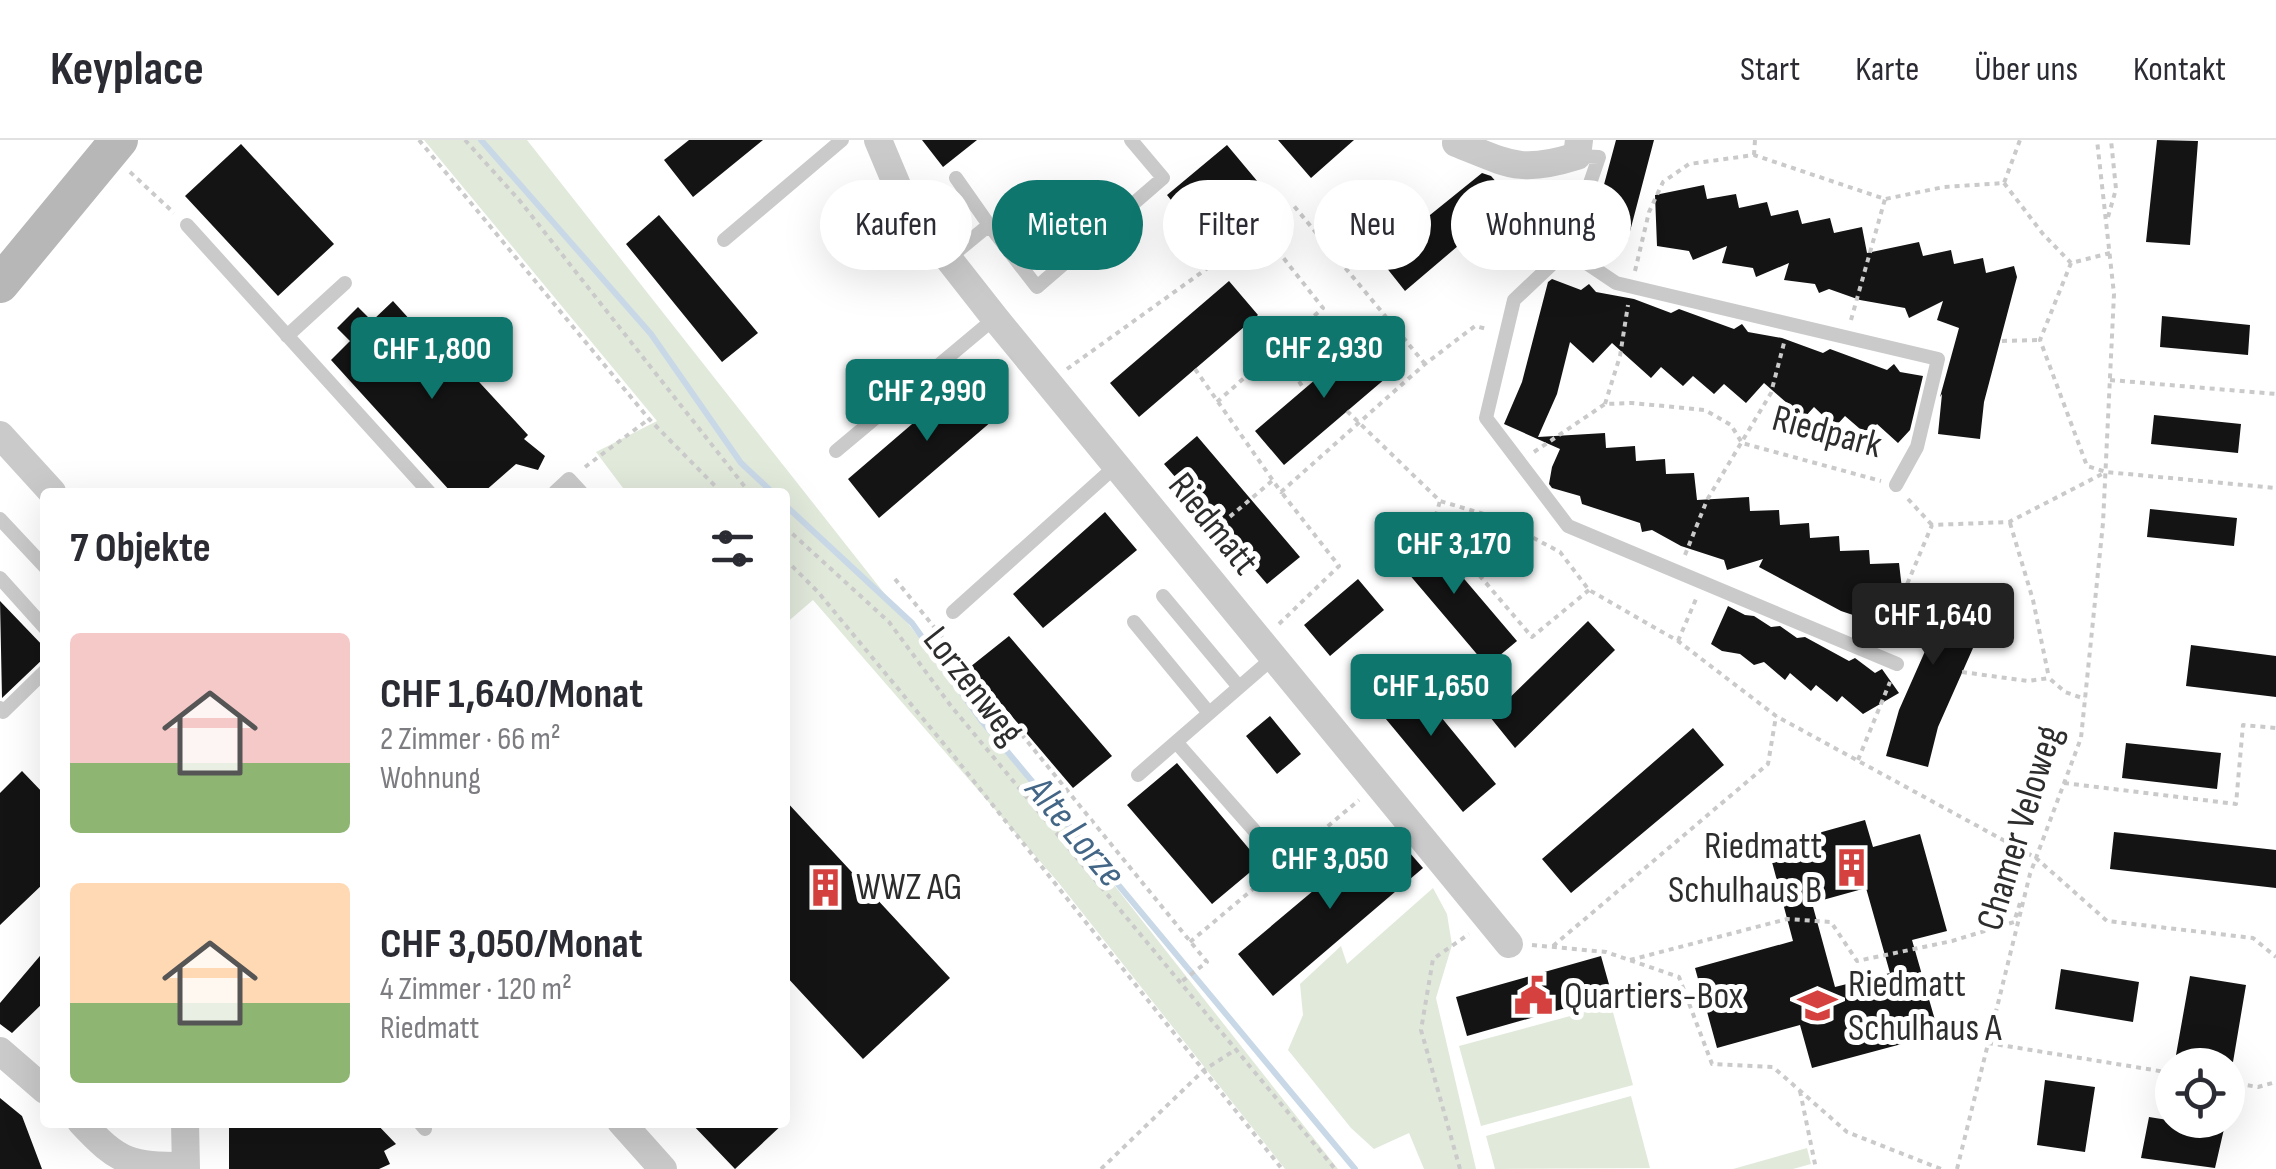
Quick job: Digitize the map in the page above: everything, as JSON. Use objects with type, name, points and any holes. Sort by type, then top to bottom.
[{"type":"street","name":"Riedmatt","points":[[878,140],[895,180]]},
{"type":"street","points":[[1456,143],[1516,166],[1544,166],[1578,148]]},
{"type":"street","points":[[0,284],[107,152]]},
{"type":"street","name":"Riedmatt","points":[[958,270],[1509,944]]},
{"type":"street","points":[[0,435],[48,488]]},
{"type":"street","points":[[0,1051],[40,1086]]},
{"type":"street","points":[[87,1128],[107,1150],[126,1161],[186,1167],[185,1128]]},
{"type":"street","points":[[626,1128],[663,1169]]},
{"type":"lane","points":[[724,240],[842,140]]},
{"type":"lane","points":[[956,178],[1037,287],[1164,178],[1131,140]]},
{"type":"lane","points":[[1578,148],[1599,157],[1591,180]]},
{"type":"lane","points":[[187,224],[425,488]]},
{"type":"lane","points":[[972,239],[989,225]]},
{"type":"lane","points":[[1545,270],[1514,300],[1486,418],[1568,526],[1897,664]]},
{"type":"lane","name":"Riedpark","points":[[1596,270],[1616,283],[1938,358],[1917,447],[1896,485]]},
{"type":"lane","points":[[287,336],[345,283]]},
{"type":"lane","points":[[836,450],[995,318]]},
{"type":"lane","points":[[953,612],[1116,465]]},
{"type":"lane","points":[[559,488],[569,479],[577,488]]},
{"type":"lane","points":[[0,520],[40,561]]},
{"type":"lane","points":[[0,578],[40,622]]},
{"type":"lane","points":[[1162,596],[1239,687]]},
{"type":"lane","points":[[1134,622],[1209,714]]},
{"type":"lane","points":[[1138,775],[1239,687],[1267,649]]},
{"type":"lane","points":[[0,708],[3,712],[40,676]]},
{"type":"lane","points":[[1176,742],[1260,836]]},
{"type":"path","points":[[419,140],[649,419],[716,488]]},
{"type":"path","points":[[465,140],[520,201],[747,488]]},
{"type":"path","points":[[1754,155],[1755,140]]},
{"type":"path","points":[[2004,183],[2020,140]]},
{"type":"path","name":"Chamer Veloweg","points":[[1957,1169],[2030,874],[2081,738],[2106,472],[2114,294],[2097,140]]},
{"type":"path","points":[[2107,222],[2116,189],[2111,140]]},
{"type":"path","points":[[107,152],[187,224]]},
{"type":"path","points":[[1519,462],[1606,404],[1620,356],[1649,212],[1663,182],[1690,164],[1754,155],[1885,199],[1944,187],[2004,183]]},
{"type":"path","points":[[2004,183],[2071,263]]},
{"type":"path","points":[[1846,337],[1885,199]]},
{"type":"path","points":[[1294,206],[1425,364]]},
{"type":"path","points":[[2071,263],[2110,253]]},
{"type":"path","points":[[2071,263],[2040,340],[2087,466],[2106,472],[2276,488]]},
{"type":"path","points":[[1048,382],[1205,270]]},
{"type":"path","points":[[1216,402],[1322,308],[1292,270]]},
{"type":"path","name":"Riedpark","points":[[1678,572],[1708,500],[1771,393],[1788,323]]},
{"type":"path","points":[[1281,492],[1425,364],[1475,326],[1506,333]]},
{"type":"path","points":[[2002,341],[2040,340]]},
{"type":"path","points":[[1277,348],[1304,389]]},
{"type":"path","points":[[1195,370],[1338,566],[1267,649]]},
{"type":"path","points":[[2110,380],[2276,394]]},
{"type":"path","name":"Riedpark","points":[[1606,404],[1705,410],[1731,425],[1742,442],[1896,485],[1932,525]]},
{"type":"path","points":[[1347,411],[1440,501],[1494,517],[1560,552],[1590,590],[1678,641],[1776,716],[2036,858],[2107,921],[2253,938],[2276,958]]},
{"type":"path","points":[[569,479],[649,419]]},
{"type":"path","points":[[1878,654],[1932,525],[2009,522],[2106,472]]},
{"type":"path","points":[[1188,552],[1272,480]]},
{"type":"path","points":[[1425,533],[1434,522],[1440,501]]},
{"type":"path","points":[[1434,522],[1532,637],[1590,590]]},
{"type":"path","points":[[2009,522],[2033,600],[2049,678],[2065,692],[2085,699]]},
{"type":"path","name":"Lorzenweg","points":[[790,533],[889,622],[950,706],[1335,1169]]},
{"type":"path","name":"Lorzenweg","points":[[790,564],[818,592],[953,754],[1282,1169]]},
{"type":"path","points":[[895,579],[1208,962],[1181,982]]},
{"type":"path","points":[[1678,641],[1703,582]]},
{"type":"path","points":[[1858,760],[1897,664]]},
{"type":"path","points":[[1962,672],[2028,681],[2049,678]]},
{"type":"path","points":[[1552,947],[1768,764],[1776,716]]},
{"type":"path","points":[[2064,784],[2236,804],[2243,724],[2276,728]]},
{"type":"path","points":[[1190,942],[1378,784]]},
{"type":"path","points":[[1630,960],[1787,919],[1831,922],[1858,961],[1952,941],[2014,922],[2030,874]]},
{"type":"path","points":[[1460,1169],[1421,1030],[1433,959],[1489,920]]},
{"type":"path","points":[[1509,944],[1606,952],[1679,976],[1712,1064],[1774,1067],[1847,1132],[1941,1169]]},
{"type":"path","points":[[1988,1043],[2155,1070]]},
{"type":"path","points":[[1102,1169],[1204,1070],[1235,1050]]},
{"type":"path","points":[[2245,1085],[2258,1088],[2276,1082]]},
{"type":"path","points":[[1800,1091],[1816,1169]]},
{"type":"shaded area","points":[[424,140],[527,140],[1338,1169],[1285,1169],[1058,882],[813,600],[790,620],[790,488],[623,488],[596,452],[657,421]]},
{"type":"shaded area","points":[[1433,888],[1447,914],[1452,945],[1436,998],[1476,1169],[1424,1169],[1409,1133],[1374,1149],[1351,1128],[1288,1050],[1303,1015],[1300,984],[1341,946],[1347,964]]},
{"type":"shaded area","points":[[1611,1005],[1633,1085],[1481,1126],[1459,1046]]},
{"type":"shaded area","points":[[1631,1096],[1650,1168],[1495,1169],[1486,1136]]},
{"type":"shaded area","points":[[1807,1148],[1811,1164],[1793,1169],[1733,1169]]},
{"type":"building","points":[[689,140],[763,140],[693,197],[664,160]]},
{"type":"building","points":[[922,140],[977,140],[943,167]]},
{"type":"building","points":[[1278,140],[1354,140],[1311,178]]},
{"type":"building","points":[[1616,140],[1654,140],[1631,228],[1631,180],[1605,180]]},
{"type":"building","points":[[2157,140],[2198,141],[2190,245],[2146,242]]},
{"type":"building","points":[[241,144],[334,244],[278,296],[185,196]]},
{"type":"building","points":[[1227,145],[1256,180],[1185,180]]},
{"type":"building","points":[[1482,173],[1494,180],[1473,180]]},
{"type":"building","points":[[1704,185],[1707,199],[1736,194],[1739,208],[1767,202],[1771,216],[1798,210],[1802,224],[1830,218],[1834,233],[1862,227],[1867,253],[1919,242],[1923,256],[1951,250],[1954,264],[1983,258],[1986,273],[2014,266],[2017,277],[1984,402],[1980,439],[1938,434],[1942,394],[1940,397],[1959,328],[1937,320],[1943,301],[1909,318],[1905,308],[1860,300],[1829,289],[1819,293],[1815,284],[1784,280],[1789,263],[1756,277],[1753,268],[1722,263],[1727,246],[1693,260],[1689,251],[1657,246],[1655,195]]},
{"type":"building","points":[[1451,198],[1451,252],[1431,269],[1431,214]]},
{"type":"building","points":[[659,215],[758,333],[722,362],[626,244]]},
{"type":"building","points":[[1388,270],[1430,270],[1405,291]]},
{"type":"building","points":[[1552,279],[1581,290],[1589,284],[1596,292],[1634,299],[1671,313],[1679,309],[1734,329],[1742,324],[1748,332],[1782,338],[1823,353],[1830,349],[1887,370],[1894,364],[1900,372],[1923,376],[1910,430],[1898,443],[1877,424],[1867,435],[1845,416],[1835,427],[1814,407],[1804,418],[1764,383],[1746,403],[1724,384],[1714,394],[1693,376],[1683,386],[1661,367],[1651,378],[1612,343],[1593,363],[1570,342],[1557,394],[1538,437],[1605,433],[1606,448],[1635,446],[1636,461],[1665,459],[1666,474],[1694,473],[1697,500],[1749,497],[1750,511],[1779,510],[1780,525],[1809,523],[1810,538],[1839,536],[1840,551],[1869,550],[1870,564],[1899,563],[1904,606],[1862,618],[1841,611],[1759,567],[1763,559],[1727,570],[1724,560],[1681,546],[1652,530],[1642,532],[1640,523],[1582,504],[1580,496],[1552,488],[1552,467],[1560,449],[1504,424],[1522,382],[1548,282]]},
{"type":"building","points":[[1229,281],[1258,315],[1139,417],[1110,383]]},
{"type":"building","points":[[393,301],[450,364],[457,358],[528,435],[524,439],[545,456],[538,470],[516,464],[489,488],[447,488],[331,360],[350,341],[337,328],[358,307],[372,321]]},
{"type":"building","points":[[2162,316],[2250,325],[2248,355],[2160,347]]},
{"type":"building","points":[[1364,338],[1393,372],[1284,465],[1255,431]]},
{"type":"building","points":[[975,370],[1006,409],[879,518],[848,479]]},
{"type":"building","points":[[2154,415],[2241,424],[2238,453],[2151,444]]},
{"type":"building","points":[[1197,436],[1300,557],[1267,584],[1164,464]]},
{"type":"building","points":[[2150,509],[2237,518],[2234,546],[2147,537]]},
{"type":"building","points":[[1105,512],[1137,550],[1043,628],[1013,594]]},
{"type":"building","points":[[1420,527],[1517,641],[1487,666],[1391,553]]},
{"type":"building","points":[[1358,579],[1384,610],[1330,656],[1304,625]]},
{"type":"building","points":[[1958,588],[1959,603],[1988,601],[1989,612],[1938,727],[1928,767],[1886,756],[1899,710],[1926,649],[1882,635],[1938,590]]},
{"type":"building","points":[[0,601],[40,643],[40,662],[2,698]]},
{"type":"building","points":[[1728,606],[1771,627],[1780,626],[1797,638],[1805,637],[1849,661],[1855,658],[1875,673],[1882,669],[1899,693],[1863,714],[1842,696],[1837,702],[1816,685],[1811,691],[1790,673],[1785,680],[1764,662],[1754,665],[1740,654],[1722,651],[1711,644]]},
{"type":"building","points":[[1588,621],[1615,650],[1515,748],[1490,717]]},
{"type":"building","points":[[1009,636],[1112,756],[1073,788],[970,667]]},
{"type":"building","points":[[2191,645],[2276,656],[2276,697],[2186,686]]},
{"type":"building","points":[[1400,667],[1496,784],[1463,812],[1366,695]]},
{"type":"building","points":[[1270,716],[1301,754],[1277,774],[1246,736]]},
{"type":"building","points":[[1693,728],[1724,765],[1571,893],[1542,859]]},
{"type":"building","points":[[2126,743],[2221,753],[2217,789],[2122,778]]},
{"type":"building","points":[[1177,763],[1261,863],[1212,904],[1127,805]]},
{"type":"building","points":[[22,771],[40,790],[40,887],[0,925],[0,793]]},
{"type":"building","name":"WWZ AG","points":[[790,805],[950,978],[863,1059],[790,980]]},
{"type":"building","points":[[1865,820],[1873,847],[1920,834],[1947,931],[1912,940],[1939,1034],[1812,1068],[1800,1025],[1717,1048],[1695,968],[1793,941],[1768,847]],"holes":[[[1866,888],[1890,973],[1835,987],[1812,903]]]},
{"type":"building","points":[[1388,828],[1423,868],[1273,996],[1238,954]]},
{"type":"building","points":[[2114,832],[2276,850],[2276,888],[2110,869]]},
{"type":"building","points":[[40,956],[40,1006],[12,1033],[0,1024],[0,1003]]},
{"type":"building","name":"Quartiers-Box","points":[[1601,956],[1612,995],[1467,1036],[1456,997]]},
{"type":"building","points":[[2061,969],[2139,982],[2133,1022],[2055,1009]]},
{"type":"building","points":[[2190,976],[2246,985],[2235,1048],[2177,1048]]},
{"type":"building","points":[[2045,1080],[2095,1087],[2085,1152],[2037,1145]]},
{"type":"building","points":[[0,1098],[22,1116],[42,1169],[0,1169]]},
{"type":"building","points":[[2149,1117],[2155,1118],[2155,1138],[2222,1138],[2215,1168],[2141,1158]]},
{"type":"building","points":[[229,1128],[381,1128],[396,1144],[384,1151],[390,1164],[379,1169],[229,1169]]},
{"type":"building","points":[[696,1128],[779,1128],[735,1169]]},
{"type":"waterway","name":"Alte Lorze","points":[[481,140],[651,334],[741,463],[768,488]]},
{"type":"waterway","name":"Alte Lorze","points":[[790,510],[912,623],[981,720],[1355,1169]]},
{"type":"place","name":"Riedmatt Schulhaus B","points":[[1852,868]]},
{"type":"place","name":"WWZ AG","points":[[826,887]]},
{"type":"place","name":"Quartiers-Box","points":[[1534,996]]},
{"type":"place","name":"Riedmatt Schulhaus A","points":[[1818,1006]]}]
